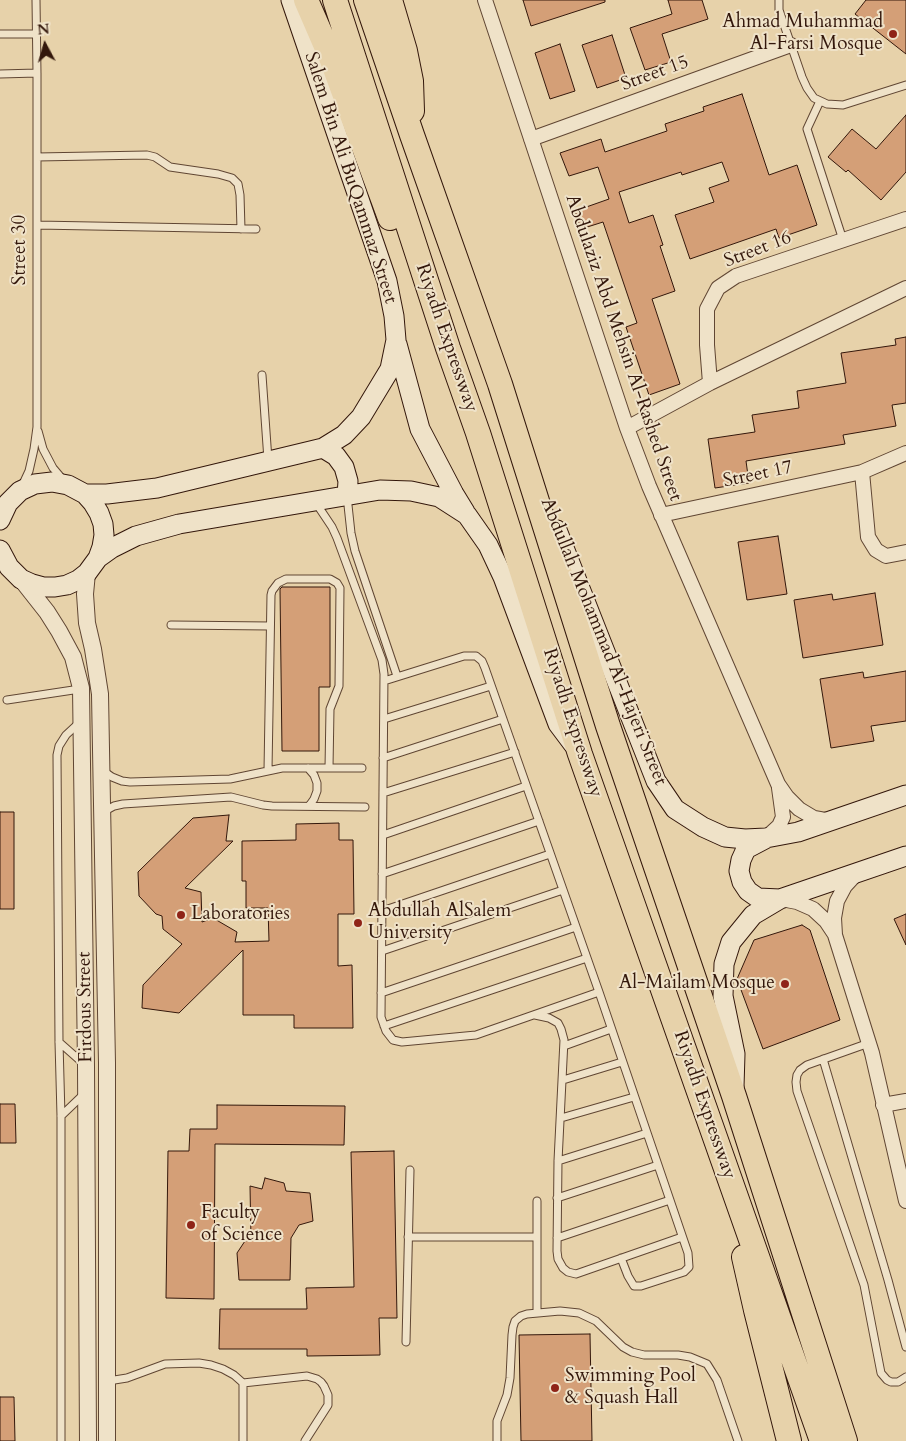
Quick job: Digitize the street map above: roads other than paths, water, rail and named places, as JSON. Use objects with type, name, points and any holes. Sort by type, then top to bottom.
[{"type":"highway","points":[[306,0],[332,60],[417,295],[428,320],[448,348]]},
{"type":"highway","name":"Riyadh Expressway","points":[[335,0],[448,348],[478,433],[580,754],[822,1441]]},
{"type":"highway","name":"Riyadh Expressway","points":[[366,0],[500,384],[608,726],[734,1096],[845,1441]]},
{"type":"highway","points":[[390,0],[405,51],[411,81],[412,135]]},
{"type":"highway","points":[[719,1148],[756,1310],[789,1441]]},
{"type":"highway","points":[[808,1325],[860,1441]]},
{"type":"main road","name":"Salem Bin Ali BuQammaz Street","points":[[85,494],[107,494],[156,488],[323,448],[344,436],[361,416],[390,369],[396,340],[394,316],[387,282],[292,0]]},
{"type":"main road","points":[[396,340],[420,429],[466,515],[488,545],[503,578],[558,724],[580,754]]},
{"type":"main road","name":"Abdullah Mohammad Al-Hajeri Street","points":[[500,384],[656,781],[675,809],[725,837],[745,839],[766,838],[798,832],[906,795]]},
{"type":"main road","points":[[323,448],[336,456],[344,467],[348,481],[347,496]]},
{"type":"main road","points":[[0,520],[12,496],[35,484],[52,482],[68,485],[85,494],[93,502],[103,524],[102,547],[93,565]]},
{"type":"main road","points":[[0,550],[10,569],[32,584],[43,587],[55,587],[67,585],[78,580],[112,548],[136,536],[173,526],[315,501],[380,490],[411,491],[439,497],[466,515]]},
{"type":"main road","points":[[766,838],[746,850],[741,860],[739,871],[742,882],[753,895],[758,898],[780,899]]},
{"type":"main road","points":[[734,1096],[735,1054],[723,996],[724,964],[731,942],[753,915],[780,899],[906,856]]},
{"type":"street","name":"Abdulaziz Abd Mehsin Al-Rashed Street","points":[[485,0],[627,428],[661,515],[778,784],[799,809],[814,818],[832,821]]},
{"type":"street","name":"Street 15","points":[[531,139],[791,45]]},
{"type":"street","name":"Street 16","points":[[710,383],[707,309],[718,288],[736,276],[906,219]]},
{"type":"street","points":[[627,428],[710,383],[906,288]]},
{"type":"street","name":"Street 17","points":[[661,515],[862,472],[906,453]]},
{"type":"street","points":[[862,472],[868,537],[876,550],[886,556],[906,552]]},
{"type":"street","name":"Firdous Street","points":[[93,565],[85,594],[87,622],[100,694],[102,770],[107,1076],[107,1441]]},
{"type":"street","name":"Firdous Street","points":[[10,569],[47,612],[60,631],[73,657],[81,688],[88,1441]]},
{"type":"street","name":"Abdulaziz Abd Mehsin Al-Rashed Street","points":[[766,838],[779,826],[783,817],[778,784]]},
{"type":"street","points":[[857,873],[845,886],[837,901],[834,918],[835,935],[869,1043],[906,1200]]},
{"type":"street","points":[[780,899],[798,902],[813,909],[826,921],[835,935]]},
{"type":"street","points":[[884,1105],[906,1101]]},
{"type":"lane","name":"Street 30","points":[[12,496],[29,471],[37,427],[36,0]]},
{"type":"lane","points":[[779,0],[779,10],[791,45],[807,88],[814,98],[835,106],[843,105],[906,85]]},
{"type":"lane","points":[[0,34],[36,34]]},
{"type":"lane","points":[[0,74],[37,73]]},
{"type":"lane","points":[[820,101],[807,129],[842,240]]},
{"type":"lane","points":[[37,157],[147,155],[155,157],[170,167],[232,178],[238,184],[240,195],[240,229]]},
{"type":"lane","points":[[37,225],[256,230]]},
{"type":"lane","points":[[262,375],[268,460]]},
{"type":"lane","name":"Street 30","points":[[37,427],[43,449],[53,468],[68,485]]},
{"type":"lane","points":[[347,496],[351,532],[356,551],[397,676]]},
{"type":"lane","points":[[315,501],[332,526],[382,660],[384,680],[384,758],[381,1017],[386,1031],[393,1040],[402,1042],[476,1035],[599,992]]},
{"type":"lane","points":[[268,770],[271,595],[274,587],[286,580],[330,579],[339,585],[339,686],[330,709],[329,768]]},
{"type":"lane","points":[[170,625],[270,626]]},
{"type":"lane","points":[[384,680],[470,655],[476,656],[482,661],[599,992],[670,1200],[690,1261],[690,1267],[684,1272],[641,1286],[634,1286],[628,1276],[622,1258]]},
{"type":"lane","points":[[384,719],[491,686]]},
{"type":"lane","points":[[6,700],[81,688]]},
{"type":"lane","points":[[384,758],[503,719]]},
{"type":"lane","name":"Firdous Street","points":[[61,1441],[61,1116],[57,755],[59,746],[66,735],[82,720]]},
{"type":"lane","points":[[383,793],[515,752]]},
{"type":"lane","points":[[102,770],[112,777],[130,782],[230,779],[282,768],[362,768]]},
{"type":"lane","points":[[308,768],[314,775],[317,783],[314,800],[308,806]]},
{"type":"lane","points":[[383,834],[526,786]]},
{"type":"lane","points":[[102,812],[123,804],[231,797],[263,805],[365,807]]},
{"type":"lane","points":[[382,874],[539,821]]},
{"type":"lane","points":[[382,911],[550,854]]},
{"type":"lane","points":[[382,951],[563,890]]},
{"type":"lane","points":[[381,993],[576,926]]},
{"type":"lane","points":[[384,1026],[587,958]]},
{"type":"lane","points":[[535,1015],[549,1018],[558,1023],[563,1034],[563,1080],[557,1198],[558,1259],[563,1268],[568,1272],[576,1274],[682,1237]]},
{"type":"lane","points":[[564,1046],[611,1029]]},
{"type":"lane","points":[[59,1042],[86,1066]]},
{"type":"lane","points":[[869,1043],[807,1065],[800,1070],[796,1082],[797,1091],[864,1285],[881,1373],[891,1382],[898,1382],[906,1377]]},
{"type":"lane","points":[[823,1059],[906,1347]]},
{"type":"lane","points":[[563,1080],[622,1062]]},
{"type":"lane","points":[[61,1116],[86,1092]]},
{"type":"lane","points":[[561,1118],[634,1097]]},
{"type":"lane","points":[[558,1161],[647,1133]]},
{"type":"lane","points":[[557,1198],[658,1165]]},
{"type":"lane","points":[[406,1342],[410,1170]]},
{"type":"lane","points":[[557,1238],[670,1200]]},
{"type":"lane","points":[[537,1201],[537,1312]]},
{"type":"lane","points":[[408,1237],[537,1237]]},
{"type":"lane","points":[[497,1441],[497,1421],[507,1395],[510,1378],[515,1321],[521,1316],[537,1312],[560,1311],[580,1313],[596,1320],[623,1347],[632,1352],[644,1355],[678,1355],[690,1357],[707,1364],[717,1380],[738,1441]]},
{"type":"lane","points":[[108,1381],[127,1378],[165,1364],[199,1363],[223,1368],[243,1383],[312,1377],[321,1382],[327,1390],[329,1400],[328,1405],[305,1441]]},
{"type":"lane","points":[[243,1383],[243,1441]]},
{"type":"place","name":"Ahmad Muhammad Al-Farsi Mosque","points":[[893,34]]},
{"type":"place","name":"Laboratories","points":[[181,915]]},
{"type":"place","name":"Abdullah AlSalem University","points":[[358,923]]},
{"type":"place","name":"Al-Mailam Mosque","points":[[785,984]]},
{"type":"place","name":"Faculty of Science","points":[[191,1225]]},
{"type":"place","name":"Swimming Pool & Squash Hall","points":[[555,1388]]}]
